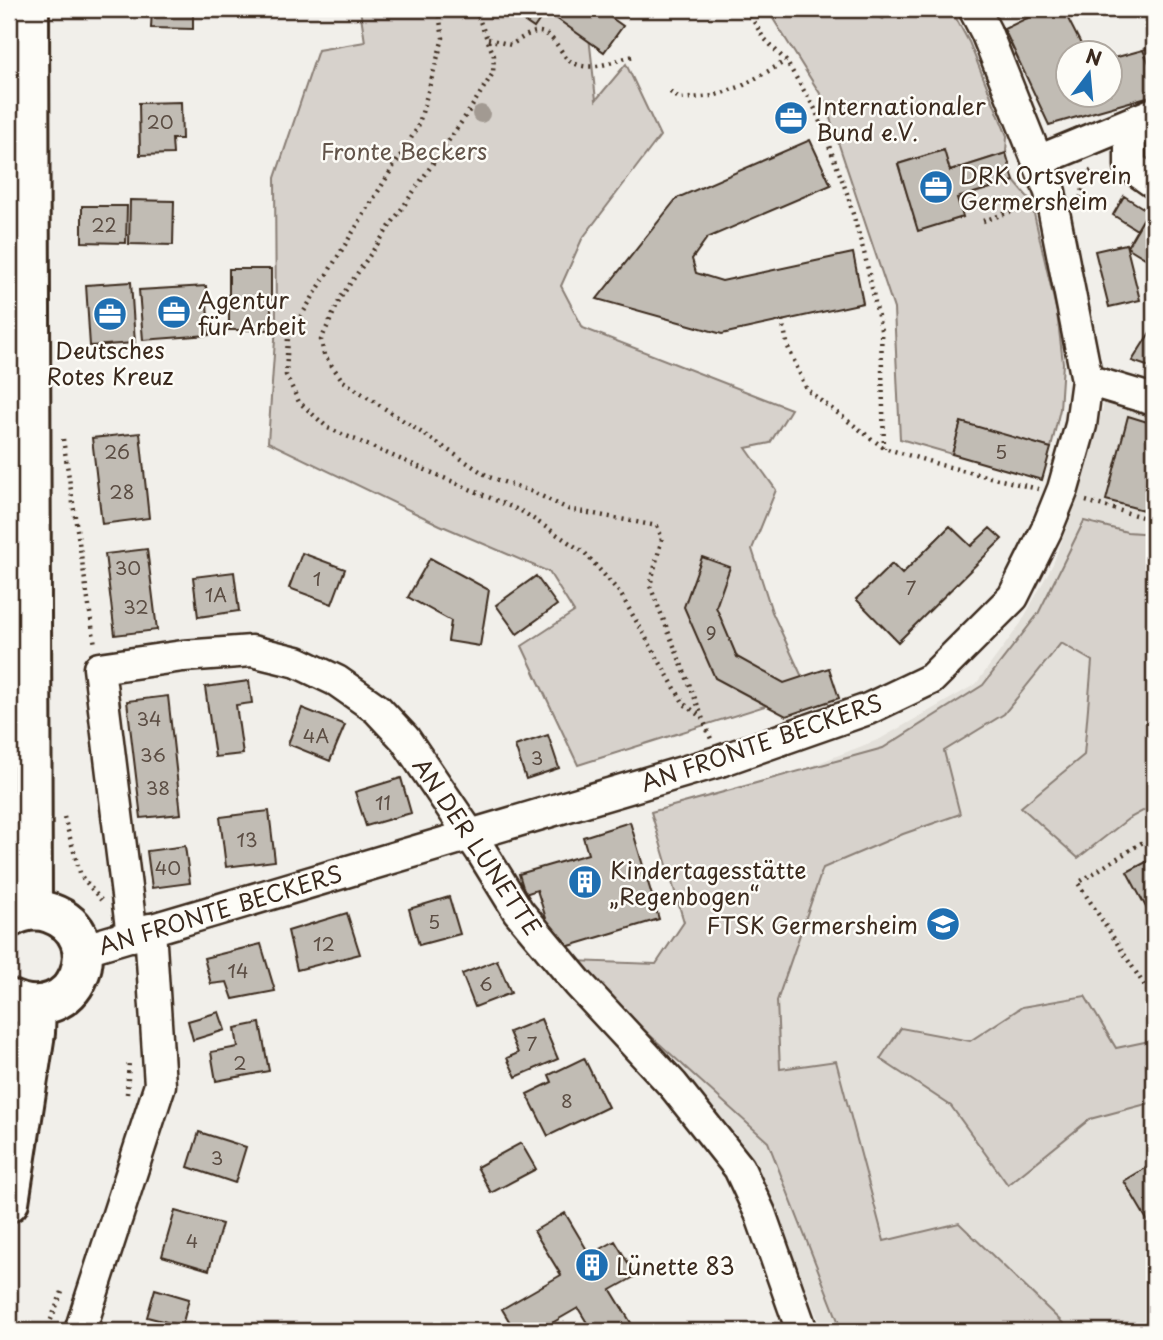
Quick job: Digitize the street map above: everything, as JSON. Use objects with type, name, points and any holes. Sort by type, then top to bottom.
[{"type":"main road","points":[[9,1202],[33,1046],[22,1003],[52,1004],[66,995],[77,982],[82,967],[82,950],[78,937],[70,926],[59,917],[46,912],[20,914],[29,9]]},
{"type":"street","name":"AN FRONTE BECKERS","points":[[82,950],[720,761],[868,709],[931,679],[1013,597],[1046,531],[1063,489],[1081,425],[1087,380],[1051,192],[986,32],[974,9]]},
{"type":"street","points":[[1038,161],[1141,125]]},
{"type":"street","points":[[1141,125],[1130,166],[1154,183]]},
{"type":"street","points":[[1087,380],[1154,400]]},
{"type":"street","name":"AN DER LUNETTE","points":[[99,668],[183,656],[252,651],[297,662],[337,681],[377,709],[405,739],[518,911],[578,983],[673,1085],[739,1168],[760,1213],[802,1331]]},
{"type":"street","points":[[80,1331],[160,1085],[153,953],[141,932],[99,668]]},
{"type":"path","points":[[438,9],[443,38],[418,127],[288,337],[286,375],[299,402],[328,428],[523,512],[585,553],[620,593],[684,704],[702,717]]},
{"type":"path","points":[[475,9],[494,56],[493,73],[341,297],[321,340],[324,355],[344,381],[489,477],[533,492],[568,509],[657,526],[662,538],[650,586],[720,761]]},
{"type":"path","points":[[749,9],[763,37],[786,61],[814,109],[847,193],[865,256],[881,330],[884,448]]},
{"type":"path","points":[[487,39],[511,46],[528,33],[543,33],[559,47],[566,59],[577,65],[597,67],[619,58],[635,56]]},
{"type":"path","points":[[670,92],[680,99],[713,96],[742,86],[786,61]]},
{"type":"path","points":[[1061,245],[1089,172],[1141,125]]},
{"type":"path","points":[[983,221],[1022,208]]},
{"type":"path","points":[[782,320],[788,347],[807,390],[884,448],[1043,491]]},
{"type":"path","points":[[59,426],[66,450],[99,668]]},
{"type":"path","points":[[1083,500],[1142,517],[1154,532]]},
{"type":"path","points":[[63,806],[64,819],[81,876],[141,932]]},
{"type":"path","points":[[1154,835],[1078,883],[1154,1000]]},
{"type":"path","points":[[127,1100],[130,1048]]},
{"type":"path","points":[[46,1330],[63,1290]]},
{"type":"shaded area","name":"FTSK Germersheim","points":[[1107,393],[1154,407],[1154,1331],[823,1331],[773,1205],[747,1158],[679,1072],[783,777],[880,739],[976,684],[1021,623],[1053,564],[1077,501]]},
{"type":"green space","name":"Fronte Beckers","points":[[360,9],[586,9],[596,100],[626,64],[660,136],[582,239],[561,286],[583,328],[791,409],[770,443],[746,448],[776,490],[752,549],[772,612],[809,692],[578,765],[522,646],[574,612],[549,572],[440,525],[268,442],[276,325],[275,178],[318,50],[365,42]]},
{"type":"green space","points":[[767,9],[865,9],[883,19],[893,9],[951,9],[969,42],[1007,136],[1006,153],[950,171],[943,150],[898,164],[918,230],[963,217],[957,198],[1014,181],[1031,201],[1057,313],[1063,363],[1060,409],[1051,448],[961,423],[952,454],[900,439],[894,309],[824,100]]},
{"type":"green space","points":[[1084,521],[1127,532],[1154,534],[1154,805],[1128,819],[1078,858],[1021,807],[1084,755],[1092,661],[1061,643],[1004,714],[944,751],[960,814],[903,834],[823,868],[777,1001],[780,1069],[836,1061],[884,1241],[959,1223],[1071,1331],[842,1331],[768,1142],[632,1019],[574,961],[656,964],[684,922],[651,812],[883,748],[983,685],[1038,614]]},
{"type":"green space","points":[[1085,996],[1116,1048],[1154,1040],[1154,1102],[1090,1119],[1008,1185],[951,1106],[880,1059],[901,1028],[970,1041],[1022,1007]]},
{"type":"building","points":[[152,9],[193,9],[193,29],[151,28]]},
{"type":"building","points":[[506,9],[547,9],[534,28]]},
{"type":"building","points":[[599,9],[623,26],[604,52],[546,11]]},
{"type":"building","points":[[1046,9],[1063,9],[1078,38],[1054,38],[1054,108],[1108,108],[1049,125],[1004,29]]},
{"type":"building","points":[[1154,46],[1154,74],[1143,50]]},
{"type":"building","points":[[1143,50],[1154,74],[1154,95],[1124,104],[1124,55]]},
{"type":"building","points":[[181,102],[182,139],[172,139],[173,154],[140,155],[139,103]]},
{"type":"building","points":[[810,140],[831,185],[707,238],[692,259],[696,273],[722,281],[853,253],[863,303],[722,334],[597,299],[677,198]]},
{"type":"building","points":[[944,150],[950,171],[1006,153],[1014,181],[957,198],[963,217],[918,231],[898,164]]},
{"type":"building","points":[[1124,196],[1148,211],[1137,230],[1113,215]]},
{"type":"building","points":[[130,200],[174,201],[173,245],[129,244]]},
{"type":"building","points":[[82,206],[127,206],[126,243],[82,242]]},
{"type":"building","points":[[1148,211],[1154,215],[1154,253],[1150,261],[1127,247]]},
{"type":"building","points":[[1126,244],[1140,300],[1109,307],[1095,251]]},
{"type":"building","points":[[229,269],[271,269],[271,330],[229,330]]},
{"type":"building","name":"Deutsches Rotes Kreuz","points":[[131,282],[135,343],[90,346],[86,285]]},
{"type":"building","name":"Agentur für Arbeit","points":[[206,286],[209,335],[143,340],[139,290]]},
{"type":"building","points":[[1154,326],[1154,366],[1153,368],[1132,361]]},
{"type":"building","points":[[1128,416],[1154,424],[1154,513],[1106,500]]},
{"type":"building","points":[[961,422],[1051,448],[1042,480],[952,454]]},
{"type":"building","points":[[140,433],[149,518],[102,524],[92,438]]},
{"type":"building","points":[[950,526],[971,546],[990,528],[1002,539],[898,642],[856,599],[892,564],[902,574]]},
{"type":"building","points":[[147,549],[157,630],[115,635],[105,554]]},
{"type":"building","points":[[302,553],[345,569],[332,604],[289,588]]},
{"type":"building","points":[[702,557],[730,567],[716,607],[737,657],[784,683],[829,668],[839,698],[786,716],[715,678],[684,607]]},
{"type":"building","points":[[430,558],[489,590],[480,646],[448,641],[451,621],[408,597]]},
{"type":"building","points":[[234,572],[239,611],[198,617],[193,577]]},
{"type":"building","points":[[536,576],[557,605],[517,634],[496,605]]},
{"type":"building","points":[[249,681],[252,703],[236,705],[243,754],[215,757],[205,687]]},
{"type":"building","points":[[168,696],[181,814],[141,818],[127,701]]},
{"type":"building","points":[[302,708],[345,725],[330,761],[288,744]]},
{"type":"building","points":[[548,735],[559,768],[526,779],[515,746]]},
{"type":"building","points":[[401,778],[411,813],[366,826],[355,792]]},
{"type":"building","points":[[269,811],[275,861],[226,867],[220,817]]},
{"type":"building","name":"Kindertagesstätte „Regenbogen“","points":[[630,822],[659,919],[556,950],[537,890],[525,894],[519,874],[588,854],[583,837]]},
{"type":"building","points":[[185,846],[190,883],[152,888],[147,851]]},
{"type":"building","points":[[1154,858],[1154,922],[1127,872]]},
{"type":"building","points":[[449,897],[460,934],[419,945],[409,909]]},
{"type":"building","points":[[347,913],[360,954],[297,970],[288,931]]},
{"type":"building","points":[[261,944],[275,991],[233,999],[227,982],[211,984],[204,958]]},
{"type":"building","points":[[497,960],[511,993],[475,1007],[462,974]]},
{"type":"building","points":[[219,1012],[225,1030],[193,1040],[188,1021]]},
{"type":"building","points":[[541,1019],[558,1059],[516,1077],[507,1058],[518,1053],[509,1032]]},
{"type":"building","points":[[260,1023],[269,1071],[216,1081],[211,1052],[238,1047],[235,1028]]},
{"type":"building","points":[[584,1058],[608,1107],[548,1136],[527,1094],[552,1082],[549,1075]]},
{"type":"building","points":[[199,1132],[246,1147],[235,1183],[188,1167]]},
{"type":"building","points":[[521,1143],[536,1169],[491,1193],[477,1167]]},
{"type":"building","points":[[1154,1163],[1154,1229],[1153,1230],[1124,1181]]},
{"type":"building","points":[[175,1211],[222,1224],[209,1270],[162,1256]]},
{"type":"building","name":"Lünette 83","points":[[565,1213],[590,1255],[615,1241],[636,1276],[611,1290],[636,1331],[592,1331],[578,1308],[538,1331],[515,1331],[502,1309],[561,1275],[534,1231]]},
{"type":"building","points":[[155,1289],[189,1299],[182,1326],[147,1317]]},
{"type":"place","name":"Internationaler Bund e.V.","points":[[791,118]]},
{"type":"place","name":"DRK Ortsverein Germersheim","points":[[936,187]]},
{"type":"place","name":"Agentur für Arbeit","points":[[174,312]]},
{"type":"place","name":"Deutsches Rotes Kreuz","points":[[110,314]]},
{"type":"place","name":"Kindertagesstätte „Regenbogen“","points":[[585,882]]},
{"type":"place","name":"FTSK Germersheim","points":[[943,924]]},
{"type":"place","name":"Lünette 83","points":[[592,1265]]}]
